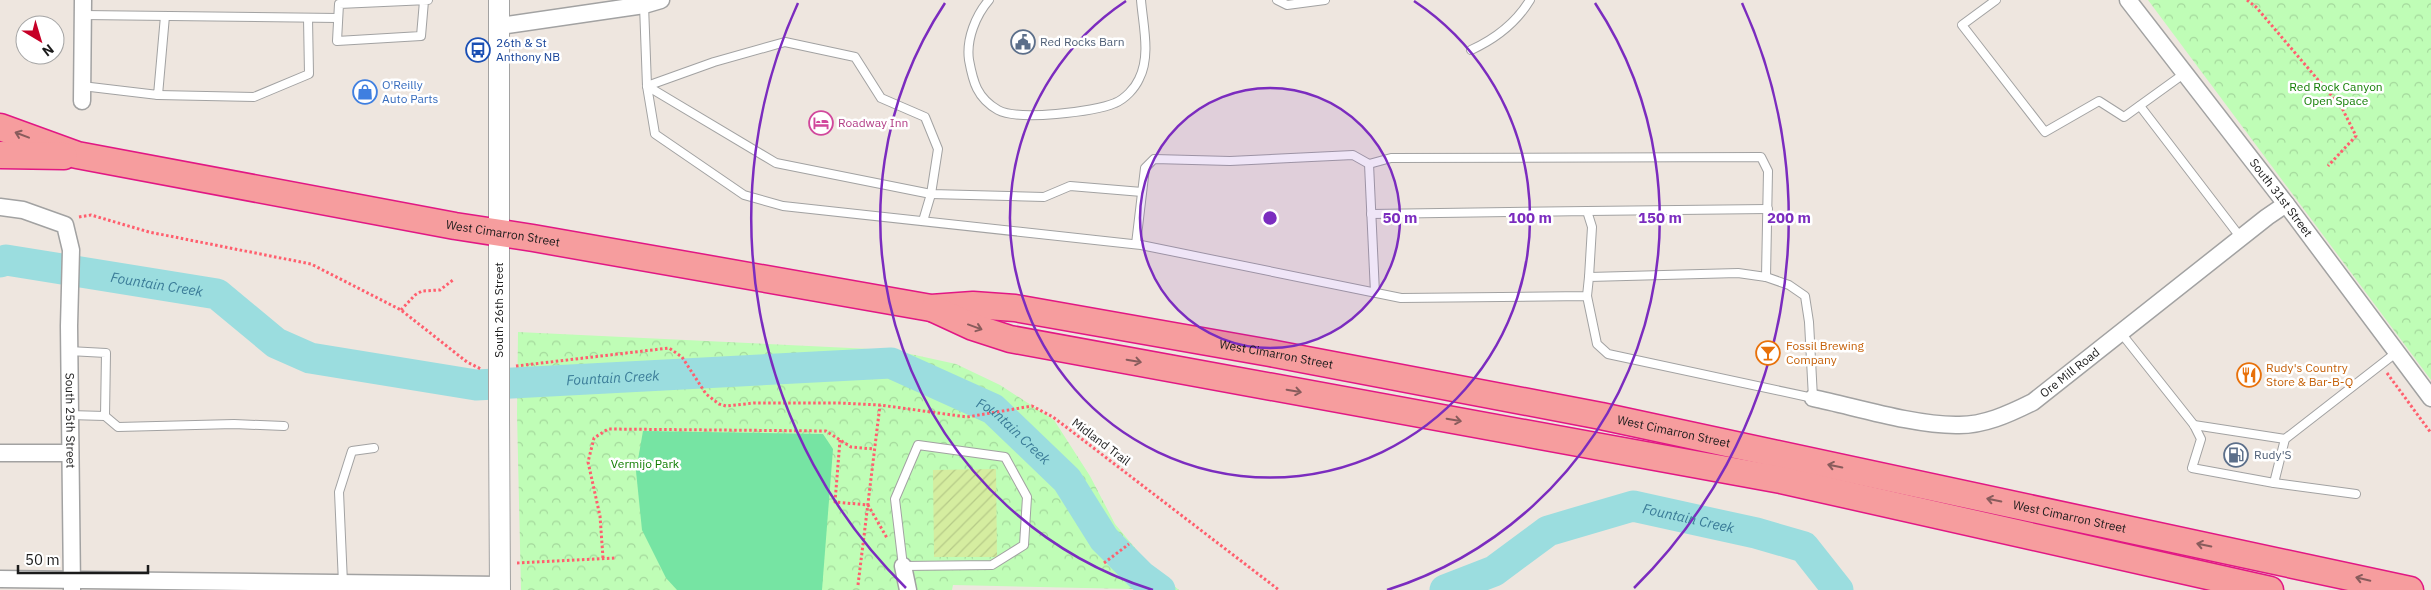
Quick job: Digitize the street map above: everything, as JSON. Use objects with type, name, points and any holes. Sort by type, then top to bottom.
[{"type":"highway","name":"West Cimarron Street","points":[[0,127],[77,156]]},
{"type":"highway","name":"West Cimarron Street","points":[[0,155],[77,156],[499,234],[533,238],[931,308],[973,305],[1015,308],[1290,356],[1610,418],[2410,590]]},
{"type":"highway","name":"West Cimarron Street","points":[[931,308],[973,327],[1010,338],[1781,480],[2270,590]]},
{"type":"street","name":"South 26th Street","points":[[499,0],[498,351],[500,588]]},
{"type":"street","name":"South 31st Street","points":[[2128,0],[2286,204],[2431,398]]},
{"type":"street","points":[[500,26],[653,2]]},
{"type":"street","points":[[82,94],[83,8]]},
{"type":"street","name":"Ore Mill Road","points":[[1812,398],[1929,423],[1957,425],[1987,421],[2011,414],[2033,402],[2286,204]]},
{"type":"street","name":"South 25th Street","points":[[0,208],[23,210],[66,225],[71,250],[69,352],[72,585]]},
{"type":"street","points":[[0,453],[70,453]]},
{"type":"street","points":[[903,566],[908,590]]},
{"type":"street","points":[[0,579],[72,585],[343,583],[500,588]]},
{"type":"lane","points":[[424,1],[421,36],[336,41],[339,4],[428,0]]},
{"type":"lane","points":[[989,0],[980,10],[970,36],[968,55],[973,83],[983,98],[999,111],[1045,116],[1115,103],[1127,95],[1139,81],[1144,67],[1141,0]]},
{"type":"lane","points":[[1277,0],[1287,5],[1325,0]]},
{"type":"lane","points":[[1471,50],[1491,41],[1508,27],[1530,0]]},
{"type":"lane","points":[[1996,0],[1962,25],[2045,132],[2099,101],[2124,117],[2185,73]]},
{"type":"lane","points":[[653,2],[647,86],[654,134],[744,194],[783,206],[1136,244],[1401,298],[1587,296]]},
{"type":"lane","points":[[83,8],[165,16],[338,18]]},
{"type":"lane","points":[[158,95],[165,16]]},
{"type":"lane","points":[[82,94],[254,97],[309,74],[308,18]]},
{"type":"lane","points":[[647,86],[714,62],[785,42],[854,58],[881,98],[925,117],[938,149],[931,194],[923,221]]},
{"type":"lane","points":[[647,86],[776,163],[931,194],[1044,197],[1070,186],[1142,192]]},
{"type":"lane","points":[[2140,106],[2241,238]]},
{"type":"lane","points":[[1136,244],[1145,168],[1154,159],[1230,161],[1353,155],[1369,164],[1392,158],[1761,157],[1768,171],[1766,277]]},
{"type":"lane","points":[[1369,164],[1375,293]]},
{"type":"lane","points":[[1371,214],[1768,208]]},
{"type":"lane","points":[[1587,211],[1592,227],[1587,296],[1597,344],[1608,354],[1812,398],[1809,322],[1805,296],[1789,285],[1766,277],[1738,273],[1589,277]]},
{"type":"lane","points":[[2121,333],[2194,425],[2200,439],[2192,468],[2274,483],[2356,494]]},
{"type":"lane","points":[[69,352],[106,353],[105,416]]},
{"type":"lane","points":[[2274,483],[2285,439],[2397,352]]},
{"type":"lane","points":[[70,415],[105,416],[118,427],[234,424],[284,426]]},
{"type":"lane","points":[[2194,425],[2285,439]]},
{"type":"lane","points":[[918,445],[1005,457],[1027,498],[1024,545],[992,564],[903,566],[895,499],[918,445]]},
{"type":"lane","points":[[343,583],[339,492],[352,451],[374,448]]},
{"type":"path","points":[[2247,0],[2256,7],[2342,108],[2356,136],[2328,166]]},
{"type":"path","points":[[77,217],[91,215],[149,232],[311,264],[401,310],[466,362],[481,369]]},
{"type":"path","points":[[401,310],[414,296],[422,291],[440,290],[453,280]]},
{"type":"path","name":"Midland Trail","points":[[514,366],[669,348],[677,352],[706,394],[719,404],[726,406],[754,403],[880,405],[953,416],[978,415],[1032,406],[1053,417],[1280,590]]},
{"type":"path","points":[[2386,372],[2431,433]]},
{"type":"path","points":[[858,585],[880,405]]},
{"type":"path","points":[[603,558],[600,516],[588,462],[594,438],[608,429],[826,431],[851,447],[874,449]]},
{"type":"path","points":[[840,440],[835,502],[868,505]]},
{"type":"path","points":[[1104,563],[1129,544]]},
{"type":"path","points":[[514,563],[616,558]]},
{"type":"green space","name":"Red Rock Canyon Open Space","points":[[2148,0],[2431,0],[2431,380]]},
{"type":"green space","name":"Vermijo Park","points":[[518,332],[892,350],[956,364],[1000,385],[1054,420],[1090,476],[1115,524],[1151,567],[1179,590],[953,585],[952,590],[521,590],[517,414]]},
{"type":"green space","points":[[643,431],[823,434],[833,449],[822,590],[677,590],[666,578],[642,530],[636,471]]},
{"type":"green space","points":[[996,469],[997,557],[934,557],[933,470]]},
{"type":"waterway","name":"Fountain Creek","points":[[0,262],[6,260],[217,294],[276,343],[310,358],[476,385],[891,363],[993,409],[1067,480],[1104,539],[1141,576],[1160,590]]},
{"type":"waterway","name":"Fountain Creek","points":[[1445,590],[1494,571],[1548,531],[1633,506],[1756,533],[1804,547],[1838,590]]},
{"type":"place","name":"Red Rocks Barn","points":[[1023,42]]},
{"type":"place","name":"26th & St Anthony NB","points":[[478,50]]},
{"type":"place","name":"O'Reilly Auto Parts","points":[[365,92]]},
{"type":"place","name":"Roadway Inn","points":[[821,123]]},
{"type":"place","name":"Fossil Brewing Company","points":[[1768,353]]},
{"type":"place","name":"Rudy's Country Store & Bar-B-Q","points":[[2249,375]]},
{"type":"place","name":"Rudy'S","points":[[2236,455]]}]
